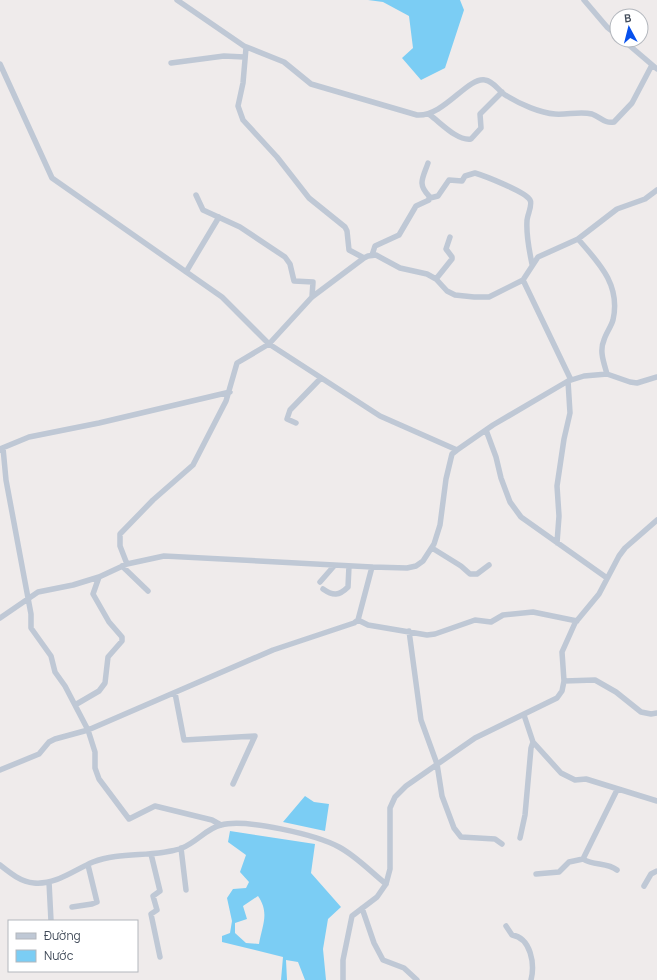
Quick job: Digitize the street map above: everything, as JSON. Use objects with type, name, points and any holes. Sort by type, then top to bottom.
[{"type":"street","points":[[177,0],[246,48],[284,62],[311,84],[417,116],[430,115],[478,80],[487,80],[502,92],[548,114],[591,114],[607,122],[614,122],[632,103],[655,66],[633,48]]},
{"type":"street","points":[[584,0],[609,28]]},
{"type":"street","points":[[246,48],[244,57],[243,83],[238,106],[243,120],[277,157],[306,194],[345,227],[347,231],[349,250],[364,258]]},
{"type":"street","points":[[171,63],[224,56],[244,57]]},
{"type":"street","points":[[0,64],[52,178],[222,297],[269,344],[380,416],[457,450]]},
{"type":"street","points":[[430,115],[453,133],[468,140],[471,139],[480,128],[480,114],[502,92]]},
{"type":"street","points":[[428,163],[421,184],[422,189],[430,198]]},
{"type":"street","points":[[372,255],[375,246],[399,235],[416,206],[430,198],[438,196],[449,180],[462,181],[465,176],[475,173],[500,182],[528,198],[531,203],[527,220],[526,236],[532,264]]},
{"type":"street","points":[[148,591],[124,565],[120,546],[120,534],[150,502],[193,465],[230,392],[237,363],[269,344],[312,297],[364,258],[372,255],[381,257],[400,268],[427,274],[451,293],[478,297],[492,296],[523,280],[532,264],[538,257],[578,239],[617,209],[645,200],[656,191]]},
{"type":"street","points":[[196,195],[203,210],[240,227],[285,257],[290,264],[294,281],[313,282],[312,297]]},
{"type":"street","points":[[186,272],[219,217]]},
{"type":"street","points":[[436,280],[452,259],[446,249],[450,237]]},
{"type":"street","points":[[578,239],[604,269],[613,290],[614,311],[612,322],[602,348],[607,374]]},
{"type":"street","points":[[523,280],[570,380],[570,413],[557,486],[559,516],[557,543]]},
{"type":"street","points":[[0,618],[38,592],[73,585],[99,577],[124,565],[153,558],[175,556],[334,566],[408,568],[416,566],[423,561],[432,548],[440,525],[443,494],[452,454],[457,450],[486,430],[570,380],[584,376],[607,374],[637,383],[657,377]]},
{"type":"street","points":[[296,423],[287,419],[290,410],[321,378]]},
{"type":"street","points":[[230,392],[29,438],[1,449],[28,599],[31,628],[51,656],[54,672],[75,705],[88,730],[95,752],[95,768],[99,779],[130,819],[154,806],[212,820],[221,825],[254,825],[311,836],[340,847],[386,884]]},
{"type":"street","points":[[486,430],[510,502],[521,518],[607,578]]},
{"type":"street","points":[[343,980],[343,960],[352,916],[377,896],[386,884],[390,869],[392,803],[406,786],[475,738],[557,698],[562,691],[564,681],[562,652],[577,621],[599,594],[625,548],[657,520]]},
{"type":"street","points":[[432,548],[461,566],[470,574],[478,574],[489,565]]},
{"type":"street","points":[[320,582],[334,566]]},
{"type":"street","points":[[323,589],[336,595],[343,592],[348,587],[349,566]]},
{"type":"street","points":[[0,770],[39,754],[49,742],[55,739],[88,730],[274,650],[354,623],[358,620],[372,567]]},
{"type":"street","points":[[75,705],[99,691],[105,683],[108,657],[122,641],[122,637],[109,622],[93,594],[99,577]]},
{"type":"street","points":[[358,620],[368,625],[435,634],[475,620],[491,622],[503,615],[533,612],[577,621]]},
{"type":"street","points":[[409,631],[422,720],[437,764],[440,788],[457,833],[461,837],[495,839],[502,844]]},
{"type":"street","points":[[564,681],[595,680],[616,692],[641,712],[652,714],[657,713]]},
{"type":"street","points":[[175,693],[184,740],[255,736],[233,784]]},
{"type":"street","points":[[524,715],[533,742],[561,773],[575,780],[586,779],[617,790],[657,801]]},
{"type":"street","points":[[520,838],[525,815],[531,748],[533,742]]},
{"type":"street","points":[[584,859],[617,790]]},
{"type":"street","points":[[0,865],[25,881],[35,883],[49,882],[102,859],[151,854],[181,848],[195,843],[221,825]]},
{"type":"street","points":[[181,848],[186,890]]},
{"type":"street","points":[[151,854],[160,892],[153,896],[157,910],[151,914],[160,957]]},
{"type":"street","points":[[536,874],[559,872],[569,862],[584,859],[590,863],[612,866],[617,870]]},
{"type":"street","points":[[72,907],[97,902],[88,865]]},
{"type":"street","points":[[644,886],[651,874],[657,871]]},
{"type":"street","points":[[49,882],[51,920]]},
{"type":"street","points":[[362,908],[374,943],[383,960],[404,968],[417,980]]},
{"type":"street","points":[[506,926],[512,935],[518,936],[528,945],[533,972],[531,980]]},
{"type":"water","points":[[368,0],[460,0],[464,10],[445,68],[421,80],[402,58],[413,48],[409,16],[383,2]]},
{"type":"water","points":[[305,796],[314,802],[329,804],[325,831],[283,822]]},
{"type":"water","points":[[230,831],[315,844],[311,873],[341,907],[328,919],[323,949],[326,980],[305,980],[298,962],[286,960],[287,980],[281,980],[283,957],[222,942],[222,936],[230,933],[232,921],[227,898],[233,889],[246,888],[249,882],[240,872],[246,855],[228,842]],"holes":[[[258,896],[264,908],[264,920],[259,944],[246,943],[235,933],[235,923],[247,919],[243,906]]]}]
